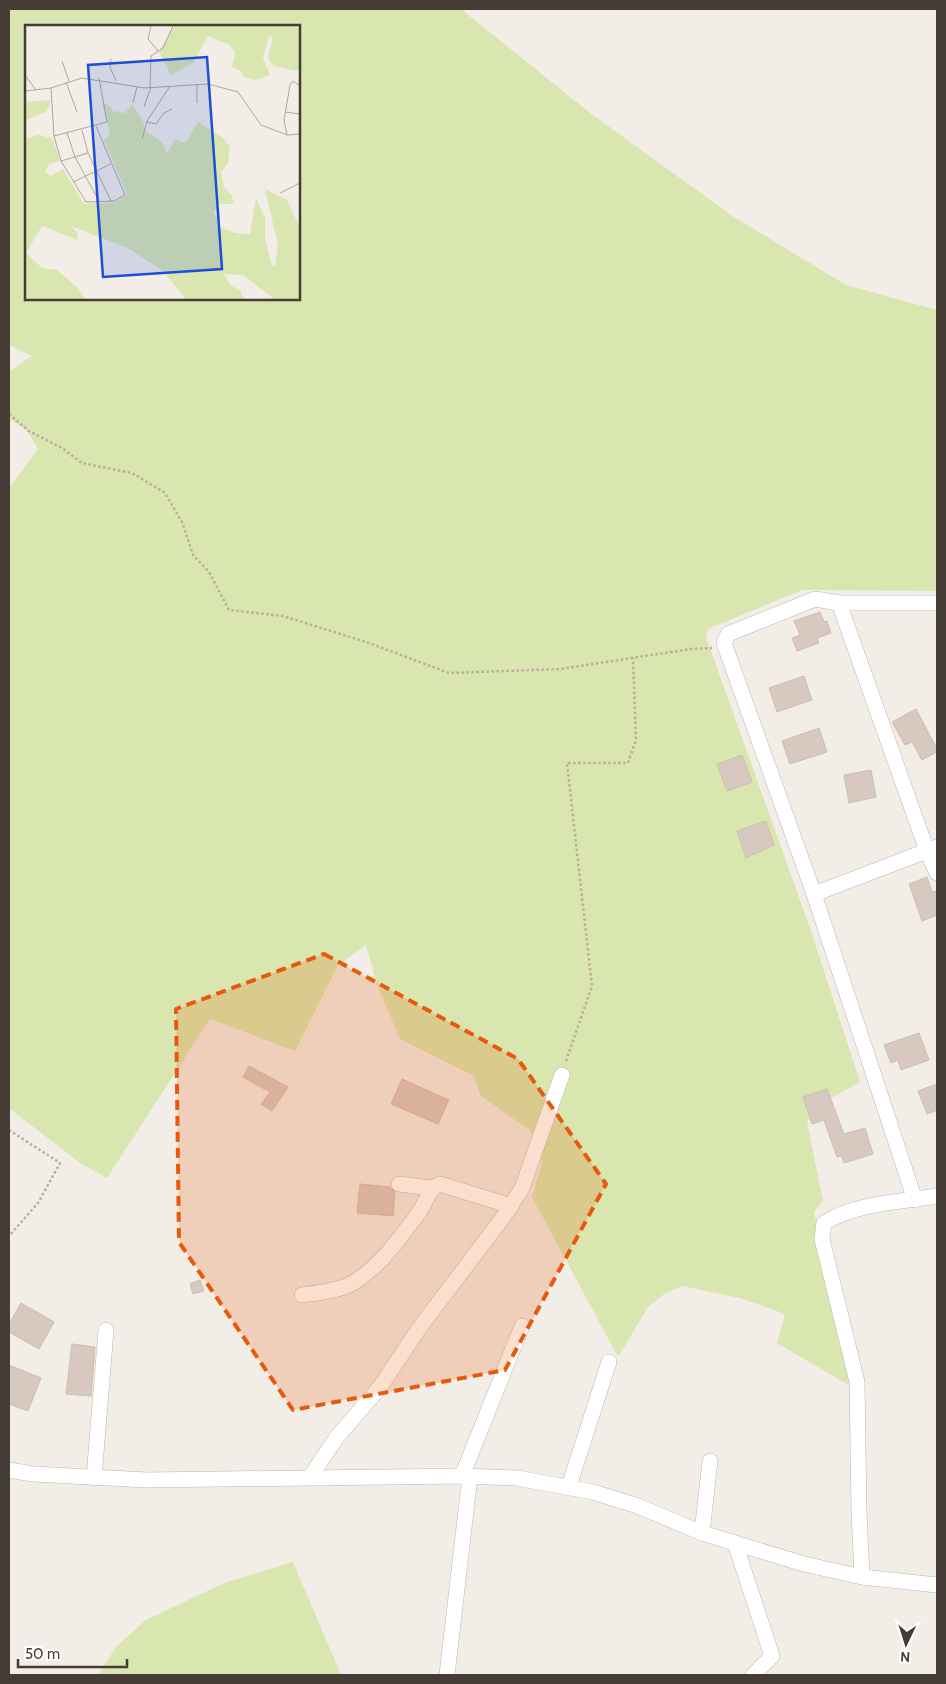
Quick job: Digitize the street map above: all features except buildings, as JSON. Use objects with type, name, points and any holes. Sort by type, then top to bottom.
[{"type":"street","points":[[915,1200],[814,894],[724,643],[728,634],[791,607],[815,599],[839,603],[937,605]]},
{"type":"street","points":[[839,603],[932,849],[937,873]]},
{"type":"street","points":[[814,894],[932,849]]},
{"type":"street","points":[[310,1477],[337,1436],[380,1387],[420,1326],[511,1206],[522,1188],[562,1075]]},
{"type":"street","points":[[399,1184],[431,1188],[440,1184],[511,1206]]},
{"type":"street","points":[[302,1295],[323,1292],[350,1284],[373,1268],[422,1208],[431,1188]]},
{"type":"street","points":[[862,1576],[857,1382],[822,1238],[822,1230],[824,1223],[847,1212],[937,1196]]},
{"type":"street","points":[[447,1675],[466,1476],[522,1326]]},
{"type":"street","points":[[94,1478],[106,1330]]},
{"type":"street","points":[[569,1486],[609,1362]]},
{"type":"street","points":[[702,1533],[710,1461]]},
{"type":"street","points":[[9,1470],[94,1478],[147,1480],[466,1476],[517,1478],[569,1486],[638,1506],[702,1533],[804,1564],[862,1576],[937,1584]]},
{"type":"street","points":[[736,1543],[772,1656],[753,1675]]},
{"type":"path","points":[[9,414],[29,431],[62,448],[82,463],[132,474],[165,493],[182,522],[193,555],[209,572],[229,610],[284,616],[449,672],[560,669],[691,649],[726,647]]},
{"type":"path","points":[[562,1075],[592,986],[568,764],[628,763],[636,740],[633,658]]},
{"type":"path","points":[[9,1130],[60,1163],[38,1203],[9,1236]]},
{"type":"highlighted area","points":[[324,954],[518,1059],[606,1184],[505,1370],[293,1410],[179,1242],[176,1009]]},
{"type":"green space","points":[[9,9],[463,9],[594,116],[734,217],[846,285],[937,310],[937,591],[802,590],[708,629],[706,637],[811,931],[860,1082],[819,1105],[807,1122],[823,1201],[814,1212],[852,1387],[777,1343],[785,1314],[740,1298],[682,1286],[664,1294],[648,1307],[618,1357],[532,1197],[541,1166],[542,1146],[529,1130],[480,1095],[474,1076],[400,1039],[377,985],[366,945],[338,965],[295,1051],[210,1019],[107,1178],[80,1163],[9,1108],[9,488],[38,449],[28,432],[9,418],[9,372],[32,356],[9,345]]},
{"type":"green space","points":[[293,1562],[341,1675],[98,1675],[116,1647],[146,1620],[224,1583]]}]
